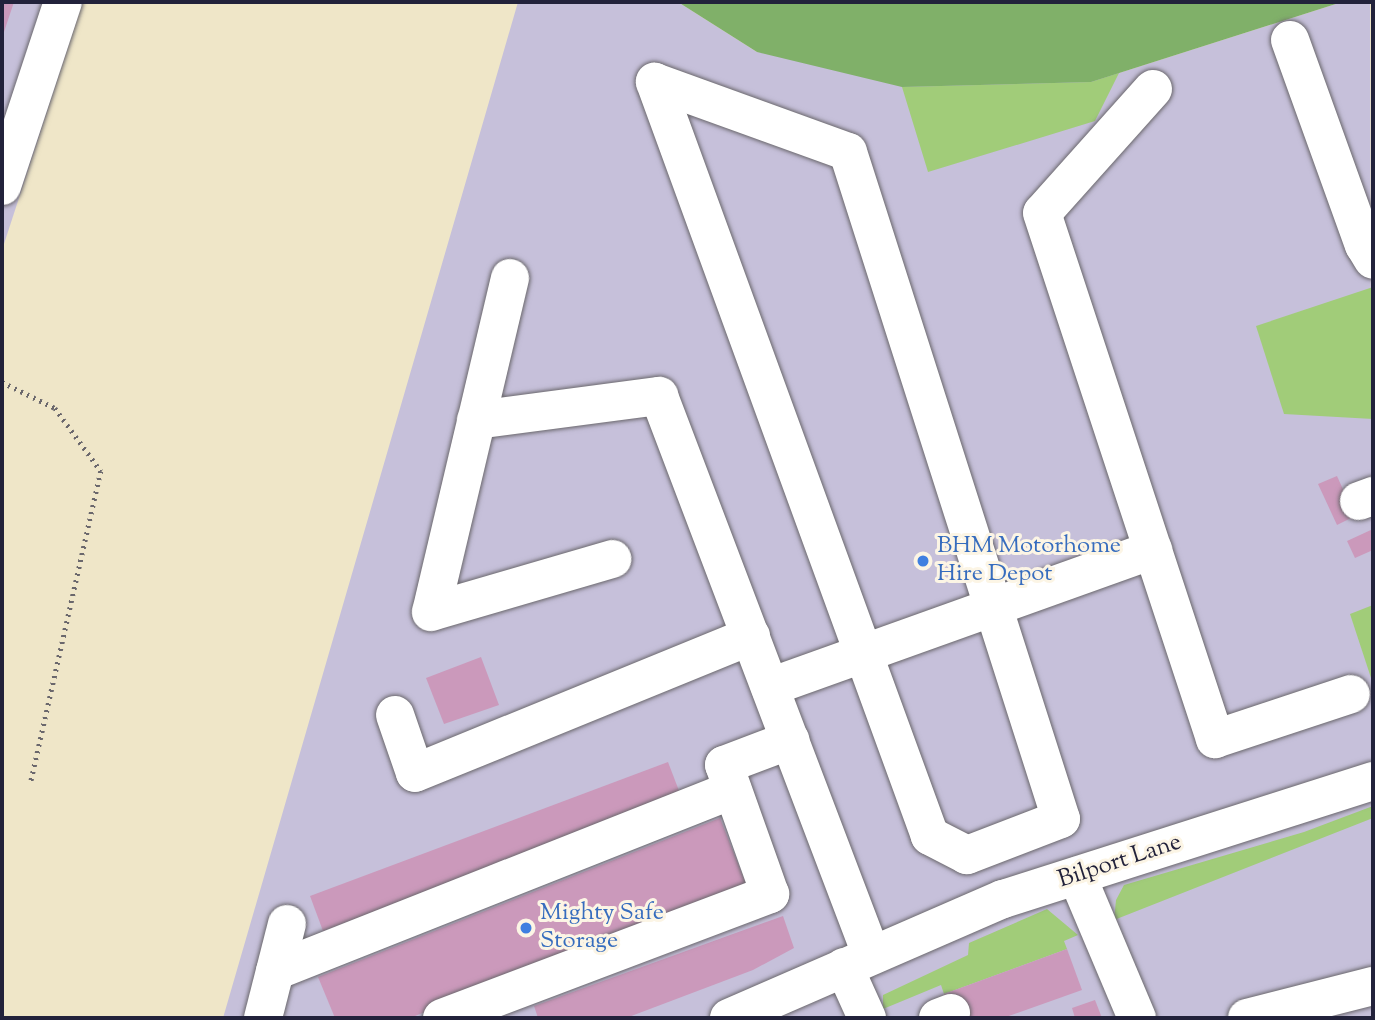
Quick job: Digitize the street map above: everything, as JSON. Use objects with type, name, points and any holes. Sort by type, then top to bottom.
[{"type":"street","points":[[2,186],[63,2]]},
{"type":"street","points":[[1290,40],[1373,260]]},
{"type":"street","points":[[655,82],[848,152],[994,607],[1061,818],[967,855],[930,836],[655,82]]},
{"type":"street","points":[[1153,89],[1042,213],[1215,739],[1351,694]]},
{"type":"street","points":[[510,278],[431,612],[612,559]]},
{"type":"street","points":[[476,420],[659,396],[790,740],[858,960],[867,1018]]},
{"type":"street","points":[[770,687],[1153,550]]},
{"type":"street","points":[[395,716],[415,773],[751,636]]},
{"type":"street","points":[[442,1018],[770,894],[724,765],[790,740]]},
{"type":"street","name":"Bilport Lane","points":[[729,1018],[1003,899],[1373,781]]},
{"type":"street","points":[[275,971],[733,790]]},
{"type":"street","points":[[1077,876],[1137,1018]]},
{"type":"street","points":[[263,1018],[286,924]]},
{"type":"street","points":[[1247,1018],[1373,986]]},
{"type":"path","points":[[2,382],[55,408],[101,471],[31,781]]},
{"type":"shaded area","points":[[2,2],[83,2],[2,250]]},
{"type":"shaded area","points":[[518,2],[678,2],[757,52],[1119,73],[1342,2],[1370,2],[1373,1018],[223,1018]]},
{"type":"green space","points":[[678,2],[1342,2],[1091,82],[902,87],[757,52]]},
{"type":"green space","points":[[1119,73],[1095,121],[928,172],[902,87],[1091,82]]},
{"type":"green space","points":[[1373,287],[1373,419],[1284,414],[1256,326]]},
{"type":"green space","points":[[1373,605],[1373,684],[1350,614]]},
{"type":"green space","points":[[1373,806],[1373,818],[1114,920],[1116,900],[1124,885],[1304,832]]},
{"type":"green space","points":[[1047,909],[1078,935],[1064,941],[1067,949],[944,994],[941,985],[883,1009],[883,995],[968,955],[969,943]]},
{"type":"building","points":[[2,2],[14,2],[2,38]]},
{"type":"building","points":[[1337,476],[1355,516],[1337,525],[1318,484]]},
{"type":"building","points":[[1373,529],[1373,550],[1355,558],[1347,541]]},
{"type":"building","points":[[481,657],[499,705],[444,724],[426,678]]},
{"type":"building","points":[[668,762],[681,796],[323,931],[310,896]]},
{"type":"building","points":[[720,818],[746,884],[410,1018],[335,1018],[318,977]]},
{"type":"building","points":[[783,916],[794,948],[753,970],[626,1018],[538,1018],[534,1006]]},
{"type":"building","points":[[1067,949],[1082,990],[1003,1018],[953,1018],[944,994]]},
{"type":"building","points":[[1095,1000],[1102,1018],[1075,1018],[1072,1008]]},
{"type":"place","name":"BHM Motorhome Hire Depot","points":[[923,561]]},
{"type":"place","name":"Mighty Safe Storage","points":[[526,928]]}]
